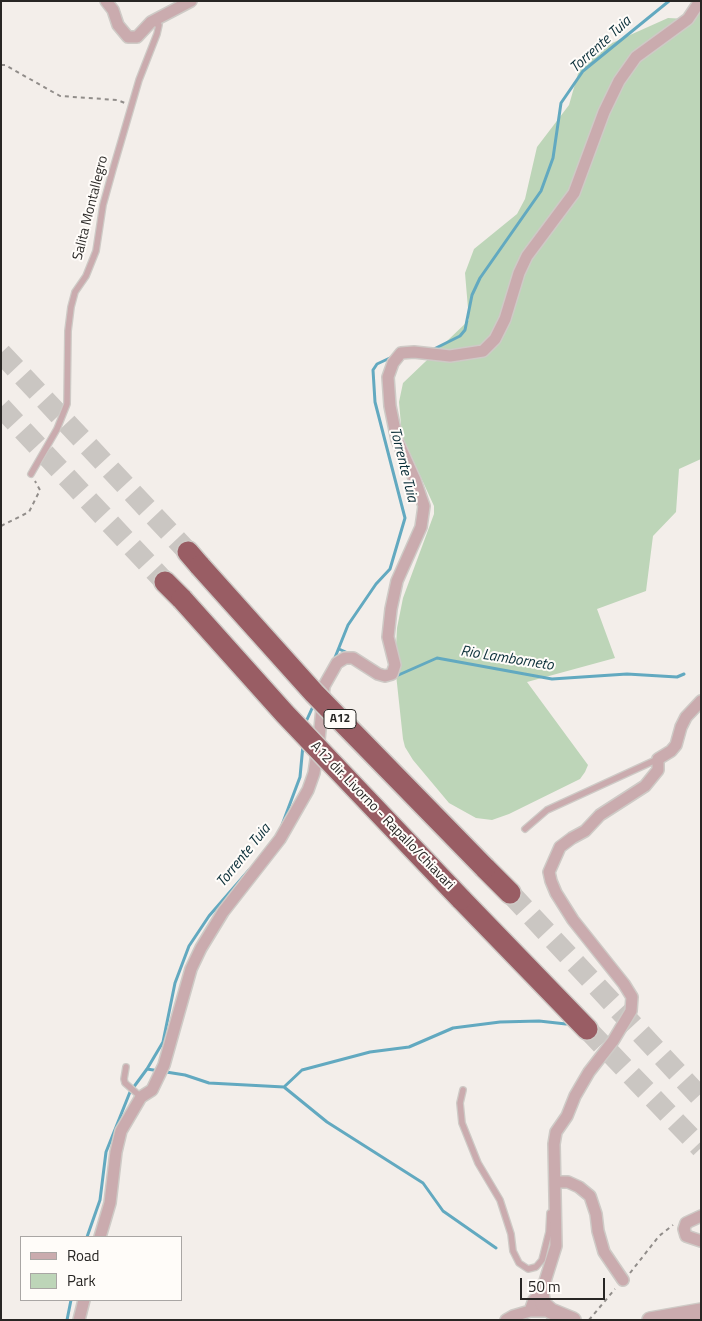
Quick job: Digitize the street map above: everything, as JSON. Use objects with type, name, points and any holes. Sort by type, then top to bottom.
[{"type":"highway","name":"A12","points":[[194,559],[314,693],[510,893]]},
{"type":"highway","name":"A12 dir. Livorno - Rapallo/Chiavari","points":[[165,582],[285,714],[587,1029]]},
{"type":"street","points":[[106,1],[113,10],[118,25],[128,37],[137,37],[151,22],[191,1]]},
{"type":"street","points":[[100,1236],[110,1203],[116,1152],[121,1131],[141,1097],[152,1090],[164,1065],[191,969],[201,948],[223,912],[280,839],[308,790],[314,773],[318,748],[324,686],[337,663],[345,658],[353,658],[378,674],[385,676],[392,674],[395,665],[388,637],[391,609],[397,581],[421,527],[424,506],[415,480],[397,440],[390,406],[388,377],[393,363],[401,353],[414,352],[450,356],[483,351],[496,339],[505,319],[526,256],[574,193],[604,112],[619,81],[636,57],[663,39],[688,18],[700,1]]},
{"type":"street","points":[[550,1311],[543,1304],[541,1294],[556,1246],[554,1144],[556,1132],[567,1116],[575,1096],[589,1072],[613,1041],[631,1010],[632,997],[624,984],[573,920],[550,881],[549,872],[560,848],[584,831],[600,815],[645,786],[658,770],[658,760],[676,745],[686,717],[701,701]]},
{"type":"street","points":[[555,1182],[568,1182],[579,1187],[590,1196],[604,1252],[623,1280]]},
{"type":"street","points":[[701,1216],[686,1224],[684,1229],[686,1236],[701,1241]]},
{"type":"street","points":[[530,1311],[534,1300],[541,1294]]},
{"type":"street","points":[[79,1320],[84,1301]]},
{"type":"street","points":[[506,1320],[512,1316],[530,1311],[550,1311],[573,1320]]},
{"type":"street","points":[[650,1320],[701,1311]]},
{"type":"lane","name":"Salita Montallegro","points":[[31,474],[57,429],[67,404],[68,331],[71,307],[75,292],[86,276],[96,251],[103,206],[139,80],[157,34],[159,25],[151,22]]},
{"type":"lane","points":[[525,828],[546,810],[658,760]]},
{"type":"lane","points":[[126,1067],[125,1083],[141,1097]]},
{"type":"lane","points":[[463,1090],[460,1103],[462,1123],[478,1163],[500,1200],[511,1234],[513,1251],[519,1264],[528,1269],[536,1267],[542,1260],[549,1232],[550,1207],[555,1203]]},
{"type":"path","points":[[1,65],[5,65],[60,96],[117,100],[131,107]]},
{"type":"path","points":[[1,526],[29,512],[40,490],[31,474]]},
{"type":"path","points":[[589,1320],[632,1271],[659,1236],[673,1225]]},
{"type":"green space","points":[[701,10],[701,459],[679,469],[676,512],[653,536],[646,591],[597,609],[615,658],[527,682],[588,765],[585,772],[580,779],[509,814],[492,820],[476,818],[449,803],[413,760],[405,747],[403,739],[395,665],[397,628],[403,598],[434,514],[434,506],[402,436],[399,402],[403,383],[469,320],[465,273],[474,249],[517,214],[525,199],[537,147],[569,105],[583,56],[668,18],[688,19]]},
{"type":"waterway","name":"Torrente Tuia","points":[[432,350],[460,336],[465,330],[472,295],[480,278],[541,191],[553,158],[561,103],[583,71],[669,1]]},
{"type":"waterway","name":"Torrente Tuia","points":[[334,660],[348,625],[376,584],[390,569],[405,518],[375,402],[373,370],[377,364],[392,357]]},
{"type":"waterway","name":"Rio Lamborneto","points":[[339,649],[350,654]]},
{"type":"waterway","name":"Rio Lamborneto","points":[[394,677],[437,658],[552,679],[627,674],[677,677],[684,674]]},
{"type":"waterway","name":"Torrente Tuia","points":[[305,724],[314,704]]},
{"type":"waterway","name":"Torrente Tuia","points":[[282,825],[300,777],[303,745]]},
{"type":"waterway","name":"Torrente Tuia","points":[[133,1088],[163,1042],[175,983],[189,946],[209,916],[249,870]]},
{"type":"waterway","points":[[284,1087],[302,1070],[370,1052],[409,1047],[453,1028],[500,1022],[539,1021],[566,1024]]},
{"type":"waterway","points":[[147,1069],[185,1075],[209,1083],[284,1087],[327,1122],[423,1183],[443,1211],[496,1248]]},
{"type":"waterway","name":"Torrente Tuia","points":[[87,1236],[100,1200],[106,1152],[130,1092]]},
{"type":"waterway","name":"Torrente Tuia","points":[[67,1320],[71,1301]]},
{"type":"tunnel","points":[[1,353],[188,552]]},
{"type":"tunnel","points":[[1,407],[165,582]]},
{"type":"tunnel","points":[[510,893],[701,1098]]},
{"type":"tunnel","points":[[587,1029],[701,1148]]}]
